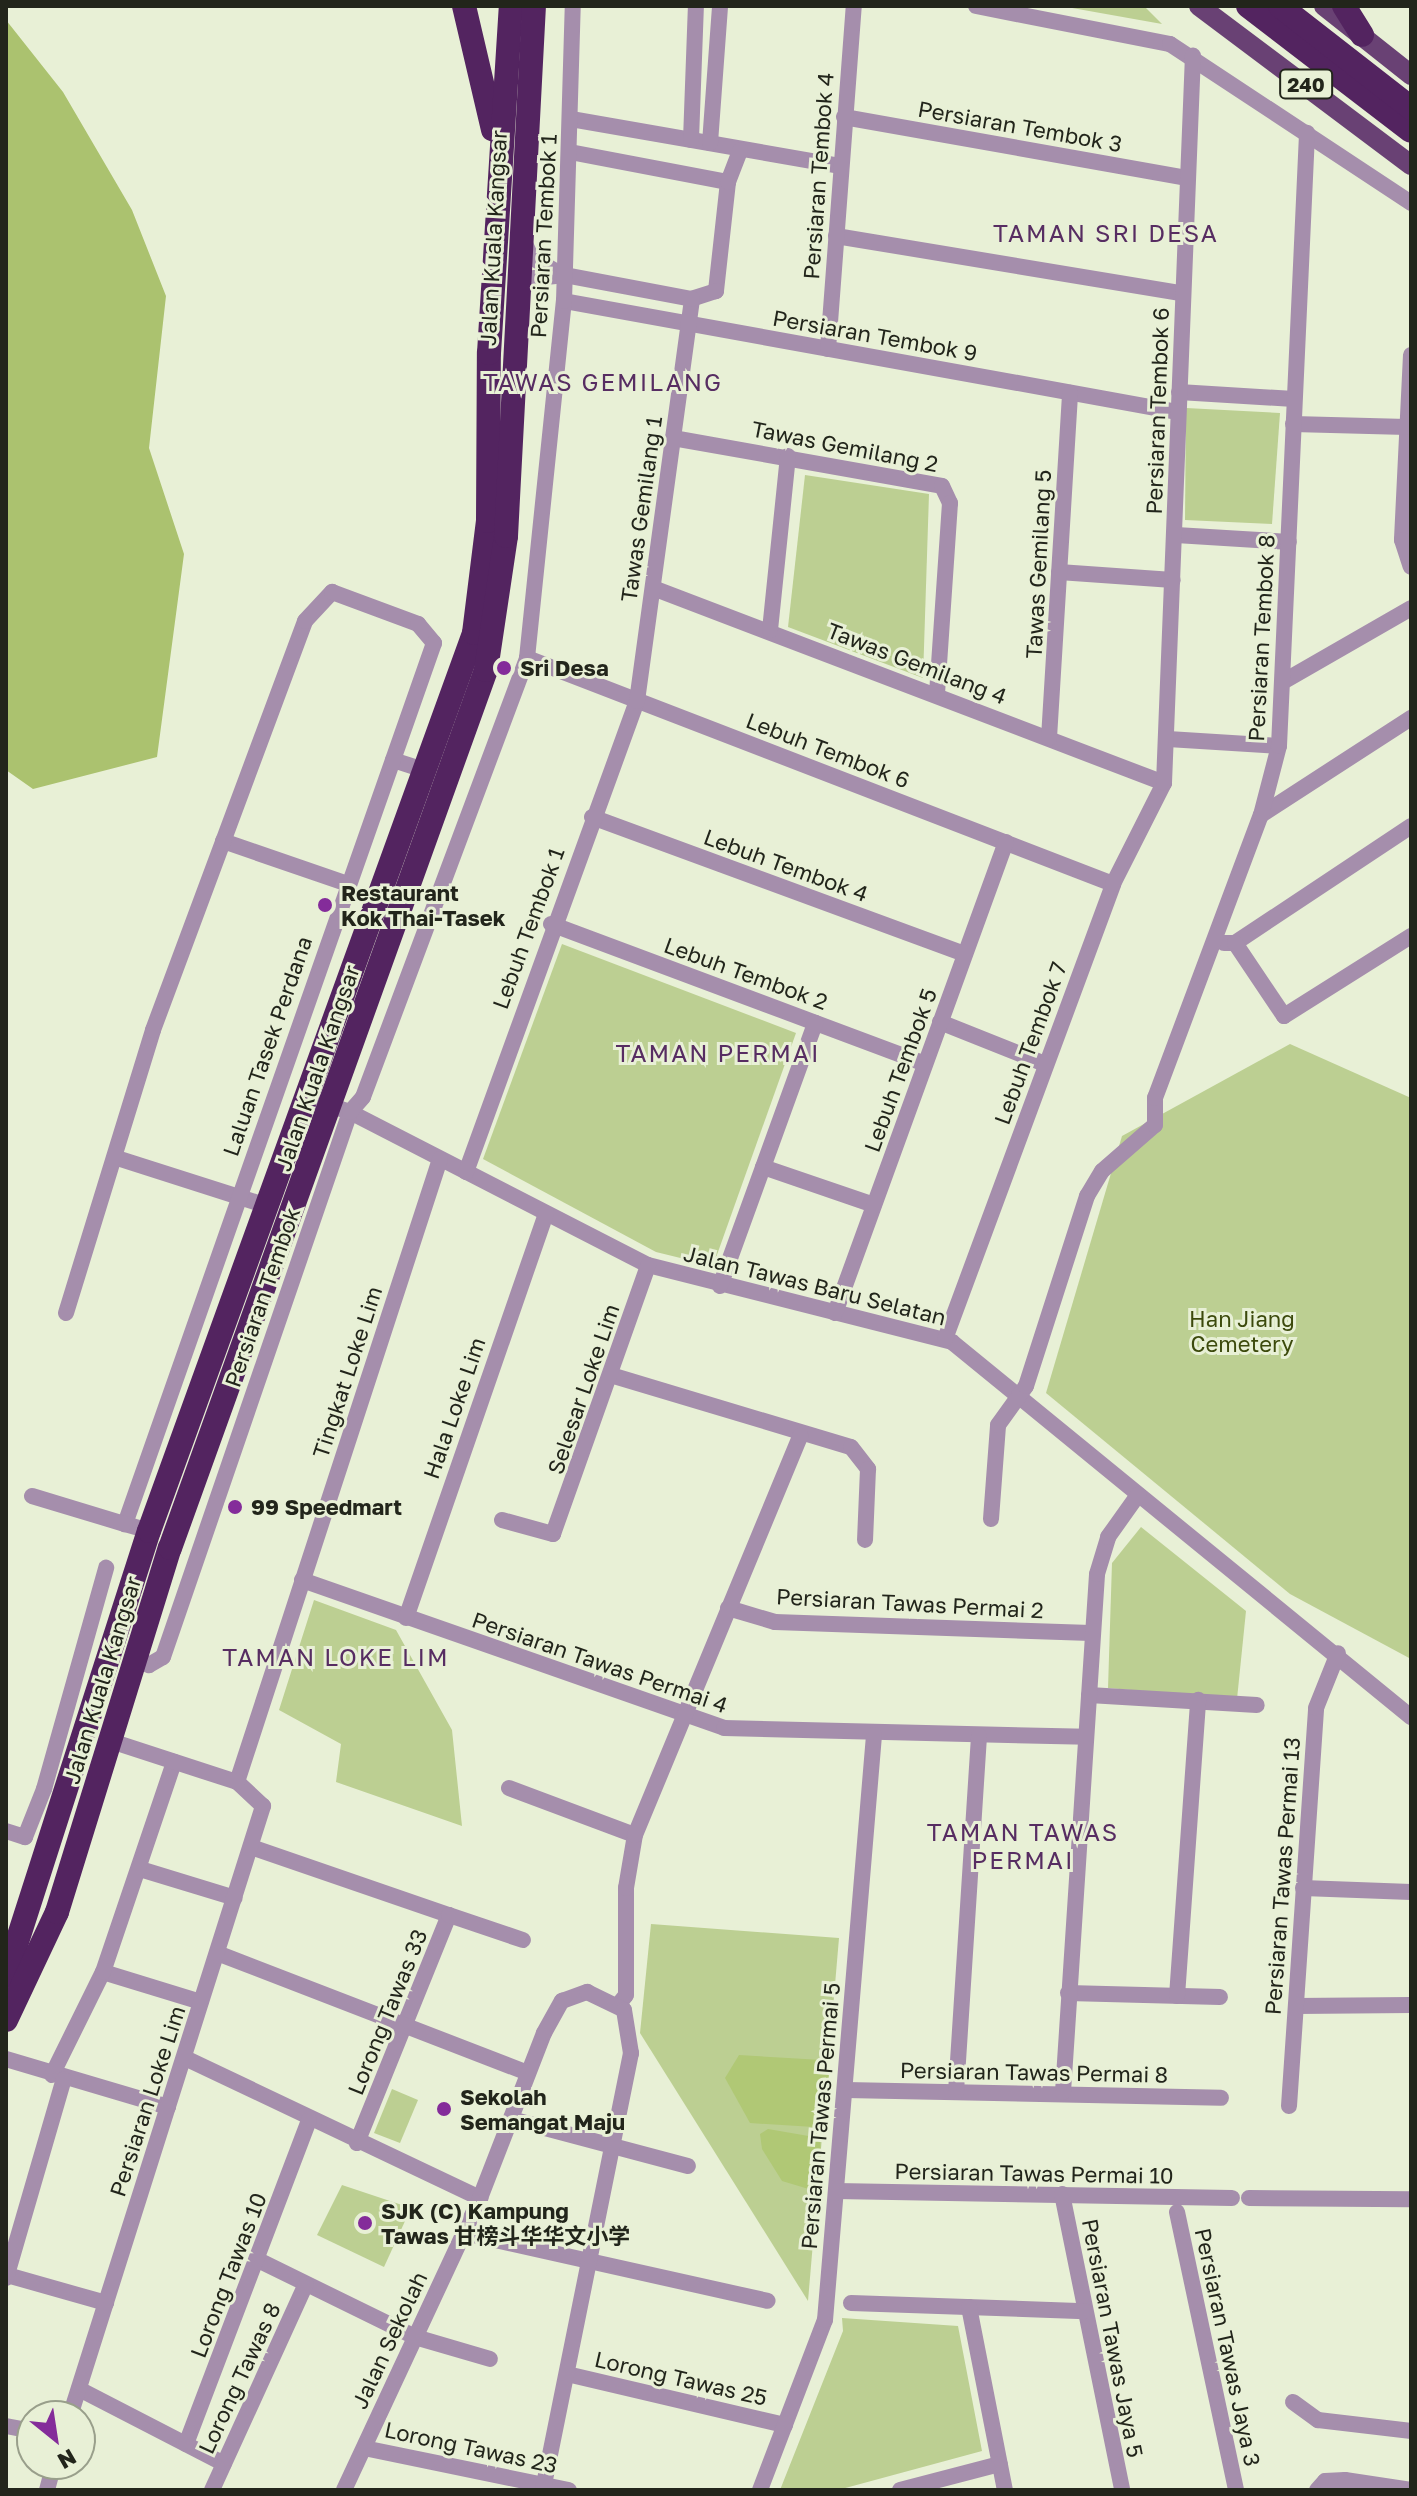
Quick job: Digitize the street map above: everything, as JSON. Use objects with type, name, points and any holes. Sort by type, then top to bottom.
[{"type":"highway","points":[[464,6],[502,159]]},
{"type":"highway","points":[[1248,6],[1411,131]]},
{"type":"highway","points":[[1280,6],[1411,108]]},
{"type":"highway","points":[[1344,6],[1362,35]]},
{"type":"highway","name":"Jalan Kuala Kangsar","points":[[6,1976],[67,1797],[149,1531],[264,1205],[307,1098],[424,770],[483,594],[502,159],[529,8]]},
{"type":"highway","name":"Jalan Kuala Kangsar","points":[[6,2020],[57,1912],[135,1660],[341,1110],[434,821],[465,738],[502,595],[529,8]]},
{"type":"highway","points":[[434,821],[433,785],[424,770],[465,738]]},
{"type":"main road","name":"240","points":[[1199,6],[1411,165]]},
{"type":"main road","points":[[1324,6],[1411,75]]},
{"type":"street","name":"Persiaran Tembok 1","points":[[527,658],[564,301],[573,6]]},
{"type":"street","points":[[691,140],[696,6]]},
{"type":"street","points":[[710,143],[720,6]]},
{"type":"street","name":"Persiaran Tembok 4","points":[[828,349],[854,6]]},
{"type":"street","points":[[976,6],[1158,41],[1193,56],[1411,203]]},
{"type":"street","name":"Persiaran Tembok 6","points":[[1165,775],[1193,56]]},
{"type":"street","name":"Persiaran Tembok 3","points":[[844,117],[1188,178]]},
{"type":"street","points":[[571,119],[841,166]]},
{"type":"street","name":"Persiaran Tembok 8","points":[[1021,1397],[1087,1196],[1102,1171],[1155,1125],[1155,1098],[1261,815],[1279,746],[1286,680],[1293,424],[1307,133]]},
{"type":"street","points":[[514,300],[534,278],[565,275],[692,299],[716,291],[728,182],[740,150]]},
{"type":"street","points":[[570,152],[728,182]]},
{"type":"street","points":[[518,217],[531,257],[565,275]]},
{"type":"street","points":[[836,236],[1182,293]]},
{"type":"street","name":"Tawas Gemilang 1","points":[[637,701],[692,299]]},
{"type":"street","name":"Persiaran Tembok 9","points":[[564,301],[1178,412]]},
{"type":"street","points":[[1411,355],[1402,540],[1411,567]]},
{"type":"street","points":[[1179,392],[1294,399]]},
{"type":"street","name":"Tawas Gemilang 5","points":[[1049,738],[1070,393]]},
{"type":"street","points":[[1293,424],[1407,427]]},
{"type":"street","name":"Tawas Gemilang 2","points":[[673,438],[934,481],[948,493],[937,694]]},
{"type":"street","points":[[770,630],[788,456]]},
{"type":"street","points":[[1176,535],[1289,542]]},
{"type":"street","points":[[1059,572],[1173,580]]},
{"type":"street","name":"Tawas Gemilang 4","points":[[653,588],[1049,738],[1165,775]]},
{"type":"street","name":"Laluan Tasek Perdana","points":[[125,1524],[345,883],[434,643],[418,624],[332,592],[305,621],[223,841]]},
{"type":"street","points":[[1286,680],[1411,608]]},
{"type":"street","points":[[341,1110],[363,1097],[527,658]]},
{"type":"street","name":"Lebuh Tembok 6","points":[[527,658],[1113,884]]},
{"type":"street","name":"Lebuh Tembok 1","points":[[466,1172],[551,924],[637,701]]},
{"type":"street","points":[[1261,815],[1411,718]]},
{"type":"street","points":[[1168,739],[1279,746]]},
{"type":"street","points":[[393,760],[424,770]]},
{"type":"street","name":"Lebuh Tembok 7","points":[[945,1339],[1113,884],[1165,775]]},
{"type":"street","name":"Lebuh Tembok 4","points":[[592,817],[965,954]]},
{"type":"street","points":[[1211,942],[1235,943],[1411,826]]},
{"type":"street","points":[[66,1313],[117,1158],[153,1030],[223,841],[345,883]]},
{"type":"street","name":"Lebuh Tembok 5","points":[[835,1313],[1006,842]]},
{"type":"street","name":"Lebuh Tembok 2","points":[[551,924],[925,1064]]},
{"type":"street","points":[[1235,943],[1284,1016],[1411,936]]},
{"type":"street","points":[[940,1022],[1045,1064]]},
{"type":"street","points":[[720,1286],[815,1023]]},
{"type":"street","name":"Jalan Tawas Baru Selatan","points":[[307,1098],[341,1110],[648,1265],[720,1286],[945,1339],[1338,1653],[1411,1717]]},
{"type":"street","points":[[117,1158],[264,1205]]},
{"type":"street","name":"Tingkat Loke Lim","points":[[237,1782],[440,1159]]},
{"type":"street","points":[[763,1167],[874,1205]]},
{"type":"street","name":"Hala Loke Lim","points":[[406,1618],[546,1214]]},
{"type":"street","name":"Selesar Loke Lim","points":[[502,1520],[547,1536],[557,1527],[614,1376],[648,1265]]},
{"type":"street","points":[[614,1376],[863,1456],[865,1540]]},
{"type":"street","points":[[991,1519],[997,1430],[1021,1397]]},
{"type":"street","points":[[544,2487],[616,2147],[631,2047],[623,1997],[626,1888],[635,1835],[800,1436]]},
{"type":"street","points":[[1063,2092],[1091,1633],[1101,1556],[1138,1495]]},
{"type":"street","points":[[32,1496],[149,1531]]},
{"type":"street","points":[[6,1831],[25,1837],[44,1789],[106,1568]]},
{"type":"street","name":"Persiaran Tawas Permai 4","points":[[302,1580],[682,1716],[743,1731],[1086,1737]]},
{"type":"street","points":[[99,1588],[128,1601]]},
{"type":"street","name":"Persiaran Tawas Permai 2","points":[[728,1608],[775,1622],[1091,1633]]},
{"type":"street","name":"Persiaran Tawas Permai 13","points":[[1289,2106],[1316,1708],[1338,1653]]},
{"type":"street","points":[[1089,1695],[1257,1705]]},
{"type":"street","points":[[1177,1996],[1198,1700]]},
{"type":"street","name":"Persiaran Tawas Permai 5","points":[[760,2490],[825,2320],[874,1735]]},
{"type":"street","points":[[956,2092],[979,1736]]},
{"type":"street","points":[[111,1741],[237,1782]]},
{"type":"street","points":[[106,2303],[6,2276],[58,2077],[103,1972],[174,1762]]},
{"type":"street","name":"Persiaran Loke Lim","points":[[75,2400],[251,1847],[261,1798],[237,1782]]},
{"type":"street","points":[[509,1788],[635,1835]]},
{"type":"street","points":[[44,1789],[67,1797]]},
{"type":"street","name":"Lorong Tawas 33","points":[[251,1847],[449,1915],[357,2143]]},
{"type":"street","points":[[140,1869],[235,1898]]},
{"type":"street","points":[[1303,1888],[1411,1892]]},
{"type":"street","points":[[449,1915],[523,1940]]},
{"type":"street","points":[[217,1953],[402,2028],[528,2073]]},
{"type":"street","points":[[103,1972],[201,2002]]},
{"type":"street","name":"Jalan Sekolah","points":[[344,2490],[480,2198],[528,2073],[567,1997],[587,1992],[623,1997]]},
{"type":"street","points":[[1068,1993],[1220,1997]]},
{"type":"street","points":[[1296,2006],[1411,2005]]},
{"type":"street","points":[[185,2058],[309,2121],[480,2198]]},
{"type":"street","points":[[6,2059],[58,2077],[168,2107]]},
{"type":"street","name":"Persiaran Tawas Permai 8","points":[[846,2090],[1063,2092],[1221,2098]]},
{"type":"street","points":[[511,2119],[688,2166]]},
{"type":"street","name":"Lorong Tawas 10","points":[[186,2444],[309,2121]]},
{"type":"street","name":"Persiaran Tawas Permai 10","points":[[836,2191],[1232,2198]]},
{"type":"street","name":"Persiaran Tawas Jaya 5","points":[[1062,2194],[1122,2490]]},
{"type":"street","points":[[1249,2198],[1411,2199]]},
{"type":"street","name":"Persiaran Tawas Jaya 3","points":[[1177,2212],[1236,2490]]},
{"type":"street","points":[[464,2233],[592,2258],[767,2301]]},
{"type":"street","points":[[258,2260],[415,2337],[490,2359]]},
{"type":"street","name":"Lorong Tawas 8","points":[[212,2490],[306,2284]]},
{"type":"street","points":[[851,2303],[1085,2311]]},
{"type":"street","points":[[969,2307],[1005,2490]]},
{"type":"street","name":"Lorong Tawas 25","points":[[567,2374],[785,2425]]},
{"type":"street","points":[[79,2389],[224,2464]]},
{"type":"street","points":[[1293,2402],[1318,2420],[1411,2431]]},
{"type":"street","name":"Lorong Tawas 23","points":[[364,2448],[569,2490]]},
{"type":"street","points":[[900,2490],[1000,2464]]},
{"type":"street","points":[[1317,2490],[1325,2481],[1345,2480],[1411,2490]]},
{"type":"green space","points":[[1061,6],[1144,6],[1162,24]]},
{"type":"green space","points":[[1186,408],[1280,413],[1272,524],[1185,520]]},
{"type":"green space","points":[[805,475],[929,494],[923,678],[788,627]]},
{"type":"green space","points":[[562,944],[796,1033],[713,1266],[656,1252],[483,1159]]},
{"type":"green space","name":"Han Jiang Cemetery","points":[[1290,1044],[1411,1098],[1411,1659],[1290,1594],[1046,1393],[1122,1136]]},
{"type":"green space","points":[[1141,1527],[1246,1611],[1237,1699],[1108,1688],[1112,1563]]},
{"type":"green space","points":[[314,1600],[396,1630],[452,1730],[462,1826],[336,1782],[341,1744],[279,1710]]},
{"type":"green space","points":[[651,1924],[839,1938],[808,2301],[640,2033]]},
{"type":"green space","points":[[392,2089],[418,2100],[400,2143],[374,2133]]},
{"type":"green space","points":[[342,2185],[411,2208],[384,2267],[317,2235]]},
{"type":"green space","points":[[842,2318],[958,2326],[982,2451],[838,2490],[780,2490],[843,2331]]},
{"type":"shaded area","points":[[6,20],[63,92],[132,210],[166,296],[149,448],[184,554],[157,757],[33,789],[6,770]]},
{"type":"shaded area","points":[[739,2055],[822,2060],[829,2073],[826,2118],[814,2127],[750,2123],[725,2078]]},
{"type":"shaded area","points":[[768,2129],[820,2138],[822,2177],[812,2190],[782,2181],[762,2149],[760,2134]]},
{"type":"place","name":"Sri Desa","points":[[504,668]]},
{"type":"place","name":"Restaurant Kok Thai-Tasek","points":[[325,905]]},
{"type":"place","name":"99 Speedmart","points":[[235,1507]]},
{"type":"place","name":"Sekolah Semangat Maju","points":[[444,2109]]},
{"type":"place","name":"SJK (C) Kampung Tawas 甘榜斗华华文小学","points":[[365,2223]]},
{"type":"district","name":"TAMAN SRI DESA","points":[[1106,233]]},
{"type":"district","name":"TAWAS GEMILANG","points":[[603,382]]},
{"type":"district","name":"TAMAN PERMAI","points":[[718,1053]]},
{"type":"district","name":"TAMAN LOKE LIM","points":[[336,1657]]},
{"type":"district","name":"TAMAN TAWAS PERMAI","points":[[1023,1846]]}]
